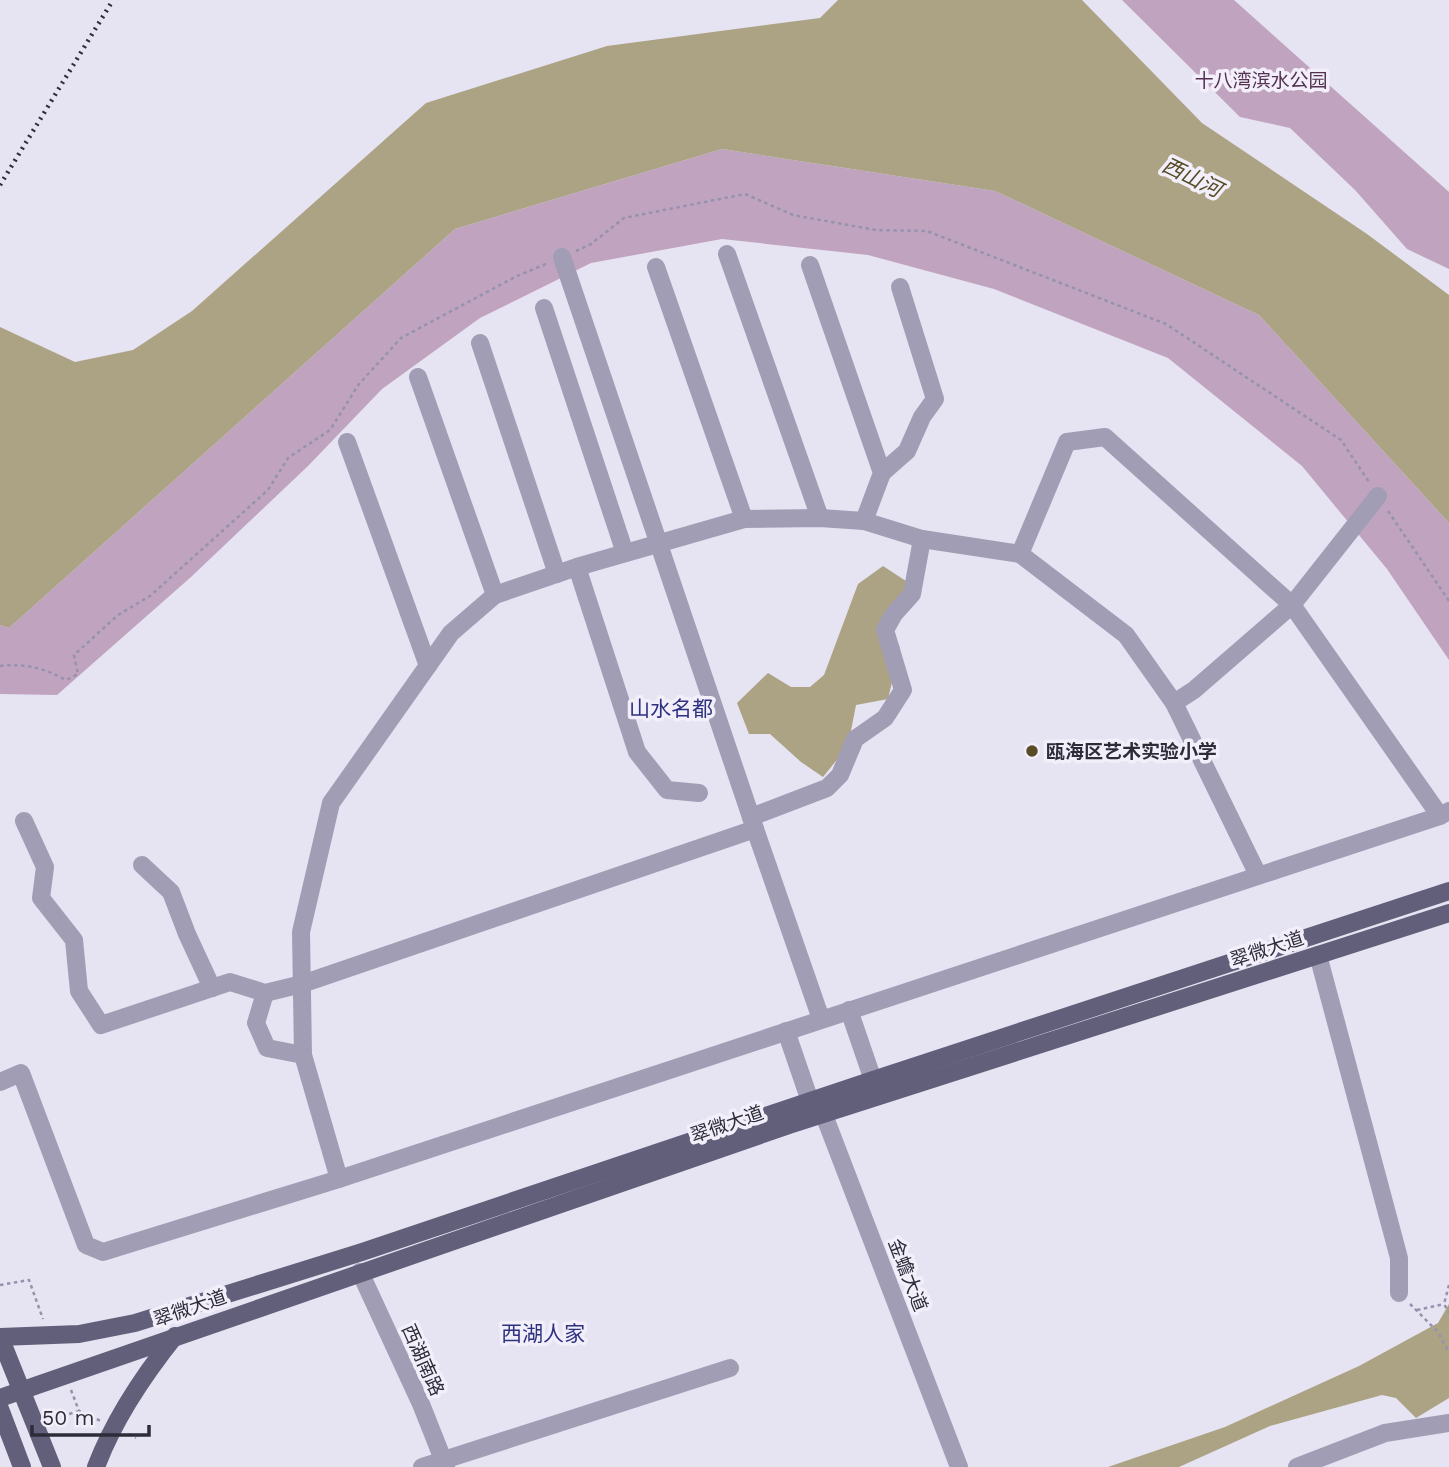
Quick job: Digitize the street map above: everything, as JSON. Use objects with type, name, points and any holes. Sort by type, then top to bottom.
[{"type":"main road","name":"翠微大道","points":[[0,1398],[360,1272],[817,1105],[873,1080],[1449,891]]},
{"type":"main road","name":"翠微大道","points":[[0,1337],[79,1334],[160,1315],[817,1105],[1318,955],[1449,913]]},
{"type":"main road","points":[[96,1467],[107,1436],[125,1406],[150,1367],[176,1335]]},
{"type":"main road","points":[[0,1337],[52,1467]]},
{"type":"main road","points":[[0,1409],[22,1467]]},
{"type":"street","points":[[727,254],[820,518]]},
{"type":"street","points":[[562,257],[821,1019]]},
{"type":"street","points":[[810,265],[882,473]]},
{"type":"street","points":[[656,267],[744,519]]},
{"type":"street","points":[[864,521],[882,473],[907,451],[922,416],[935,399],[900,287]]},
{"type":"street","points":[[544,308],[625,554]]},
{"type":"street","points":[[480,343],[557,574]]},
{"type":"street","points":[[418,377],[495,595]]},
{"type":"street","points":[[0,1082],[21,1073],[86,1245],[103,1252],[339,1179],[1445,813],[1292,605],[1105,437],[1067,442],[1020,554]]},
{"type":"street","points":[[347,442],[428,666]]},
{"type":"street","points":[[1174,704],[1194,690],[1292,605],[1378,496]]},
{"type":"street","points":[[339,1179],[303,1055],[301,933],[331,803],[452,634],[495,595],[577,567],[744,519],[820,518],[864,521],[922,539],[1020,554],[1126,635],[1174,704],[1258,875]]},
{"type":"street","points":[[24,821],[45,867],[41,898],[74,940],[79,991],[101,1025],[230,982],[265,993],[302,984],[753,823],[827,788],[840,775],[855,739],[885,718],[902,690],[885,630],[894,614],[912,594],[922,539]]},
{"type":"street","points":[[577,567],[637,752],[667,790],[699,793]]},
{"type":"street","points":[[142,865],[172,892],[187,934],[212,988]]},
{"type":"street","points":[[1318,955],[1399,1258],[1399,1293]]},
{"type":"street","points":[[265,993],[256,1023],[267,1048],[303,1055]]},
{"type":"street","points":[[849,1010],[873,1080]]},
{"type":"street","name":"金蟾大道","points":[[786,1031],[957,1466]]},
{"type":"street","name":"西湖南路","points":[[360,1272],[445,1463]]},
{"type":"street","points":[[422,1467],[445,1463],[730,1368]]},
{"type":"street","points":[[1297,1467],[1385,1433],[1449,1423]]},
{"type":"path","points":[[0,666],[43,668],[66,680],[78,674],[74,655],[118,615],[150,596],[268,490],[288,458],[330,430],[359,384],[401,338],[515,277],[591,244],[624,218],[745,194],[793,215],[876,230],[927,231],[1166,324],[1340,440],[1449,601]]},
{"type":"path","points":[[0,1285],[29,1280]]},
{"type":"path","points":[[1449,1285],[1444,1304],[1449,1313]]},
{"type":"path","points":[[1399,1293],[1438,1332],[1449,1353]]},
{"type":"path","points":[[1417,1310],[1444,1304]]},
{"type":"green space","name":"十八湾滨水公园","points":[[1122,0],[1234,0],[1449,192],[1449,269],[1407,249],[1355,190],[1290,128],[1240,117]]},
{"type":"green space","points":[[722,149],[995,191],[1259,315],[1449,523],[1449,660],[1387,569],[1302,466],[1168,358],[994,289],[868,255],[722,239],[591,263],[480,318],[382,389],[308,466],[191,577],[57,695],[0,694],[0,625],[9,628],[455,229]]},
{"type":"water","name":"西山河","points":[[838,0],[1082,0],[1202,123],[1367,234],[1449,295],[1449,523],[1259,315],[995,191],[722,149],[455,229],[9,628],[0,625],[0,327],[75,362],[133,350],[192,311],[426,103],[607,46],[820,18]]},
{"type":"water","points":[[883,566],[909,583],[890,626],[900,648],[888,699],[856,705],[848,746],[823,777],[801,762],[770,734],[749,734],[737,703],[768,673],[791,687],[810,687],[824,675],[858,584]]},
{"type":"water","points":[[1449,1304],[1449,1398],[1416,1418],[1396,1398],[1382,1395],[1270,1426],[1179,1467],[1108,1467],[1225,1427],[1359,1366],[1438,1323]]},
{"type":"railway","points":[[0,185],[113,0]]},
{"type":"place","name":"瓯海区艺术实验小学","points":[[1032,751]]},
{"type":"district","name":"山水名都","points":[[671,708]]},
{"type":"district","name":"西湖人家","points":[[543,1333]]}]
